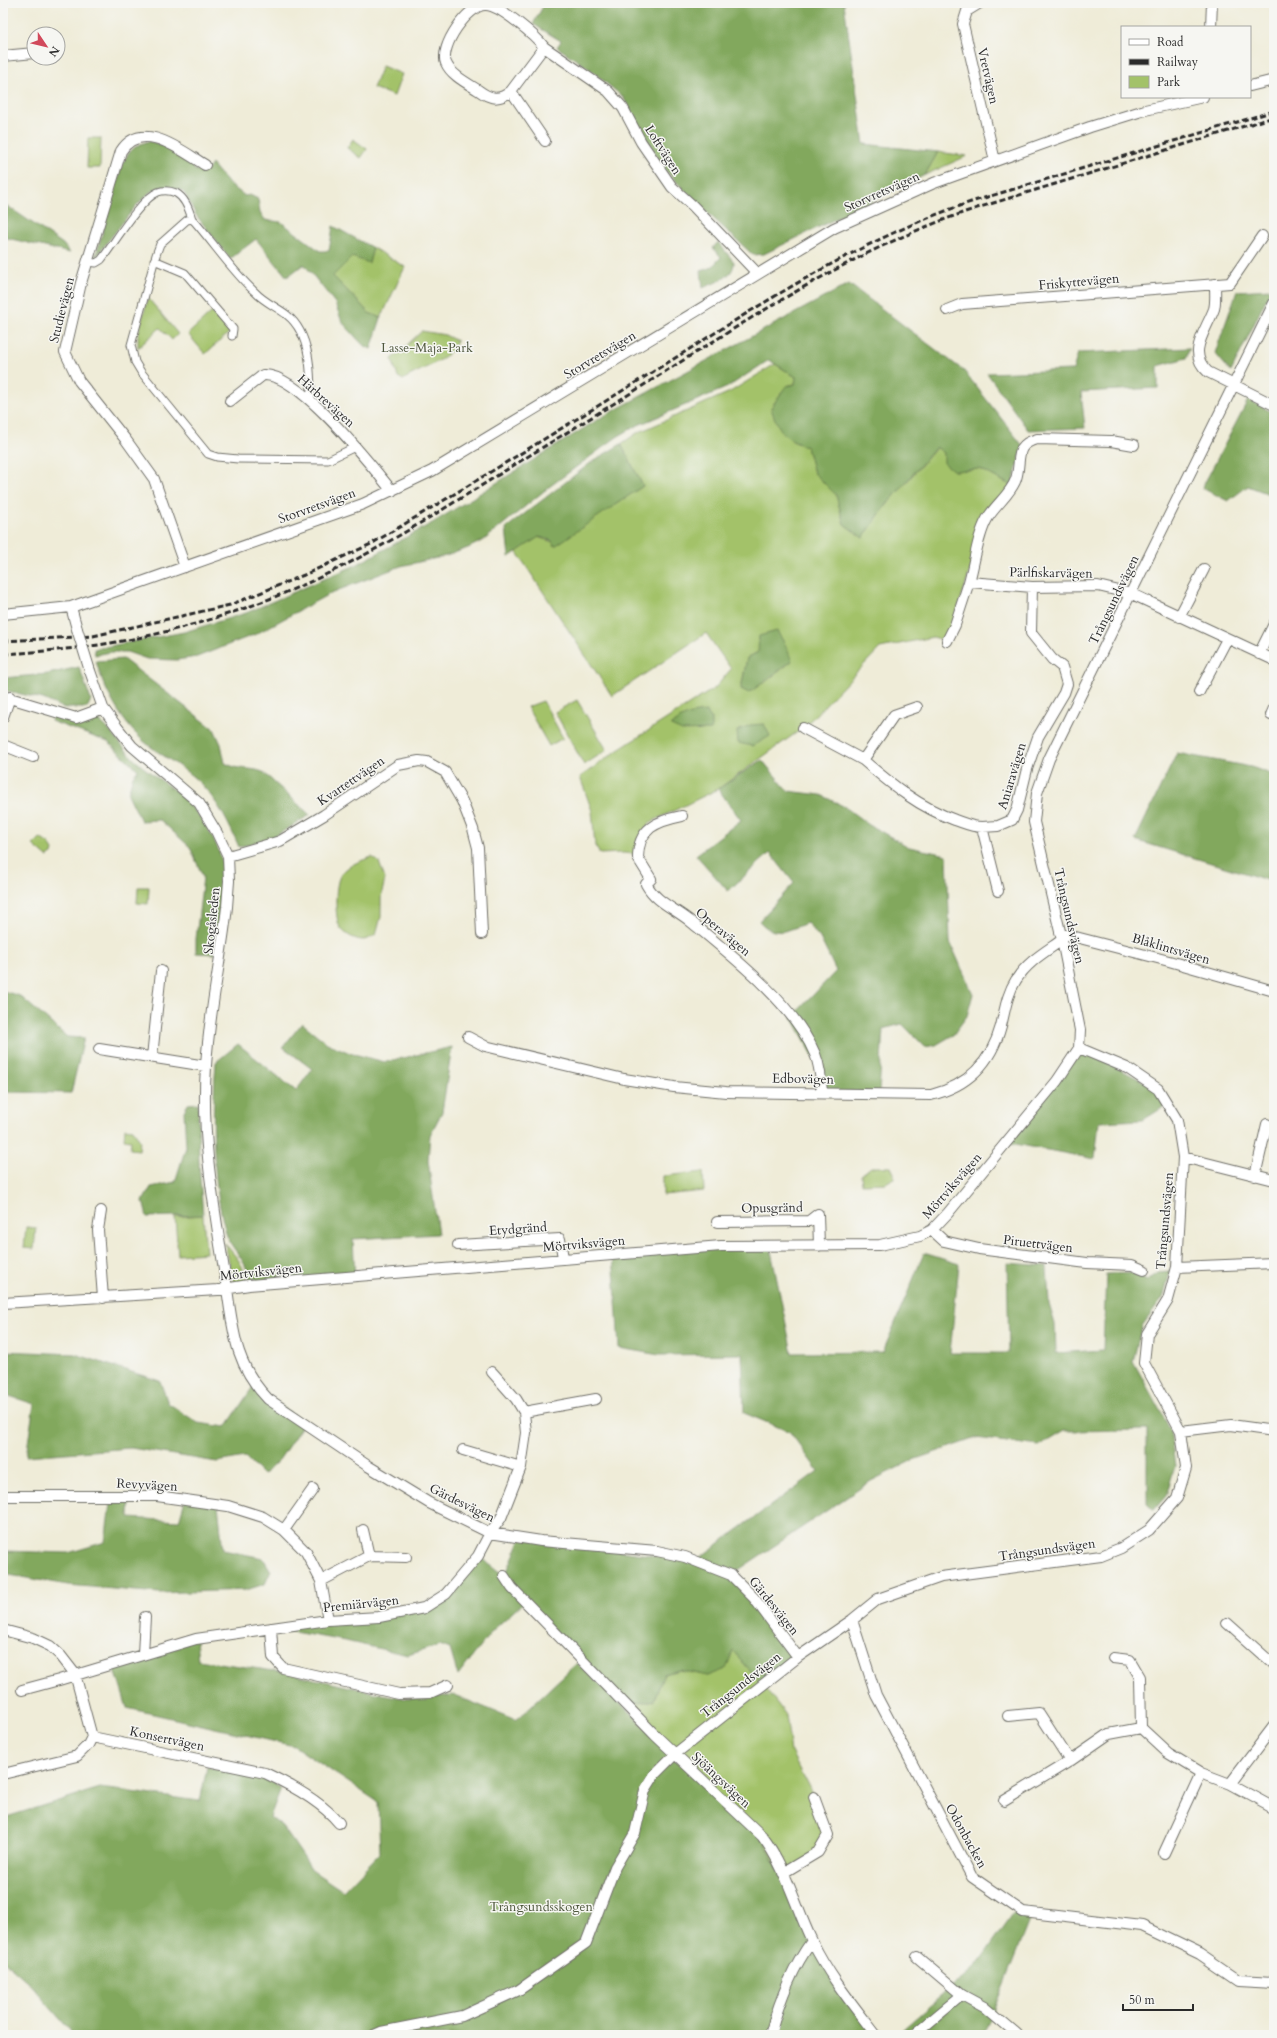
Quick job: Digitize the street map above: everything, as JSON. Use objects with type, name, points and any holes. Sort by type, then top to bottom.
[{"type":"street","name":"Vretvägen","points":[[980,3],[967,11],[963,24],[995,161]]},
{"type":"street","points":[[1212,3],[1212,26]]},
{"type":"street","name":"Loftvägen","points":[[511,91],[504,97],[493,98],[482,93],[451,71],[444,56],[444,49],[454,32],[476,7],[490,5],[520,23],[537,38],[544,47],[608,91],[615,98],[640,142],[672,187],[693,206],[758,274]]},
{"type":"street","points":[[544,47],[511,91],[545,141]]},
{"type":"street","points":[[3,56],[26,54]]},
{"type":"street","points":[[1251,86],[1274,80]]},
{"type":"street","name":"Storvretsvägen","points":[[3,614],[71,607],[363,504],[432,471],[834,228],[934,183],[1090,127],[1146,110],[1199,98]]},
{"type":"street","name":"Studievägen","points":[[185,567],[154,479],[126,440],[79,381],[65,352],[88,262],[121,151],[125,145],[141,137],[150,137],[166,142],[205,165]]},
{"type":"street","points":[[88,262],[96,263],[100,260],[135,214],[151,197],[158,192],[171,191],[180,196],[189,209],[192,219],[254,292],[288,316],[300,328],[311,375],[311,401]]},
{"type":"street","points":[[192,219],[187,220],[160,244],[154,260],[131,345],[136,362],[141,372],[208,454],[217,457],[238,459],[328,460],[355,447]]},
{"type":"street","name":"Friskyttevägen","points":[[947,310],[962,304],[1230,283],[1262,236]]},
{"type":"street","points":[[154,260],[185,273],[233,329],[232,336]]},
{"type":"street","points":[[1215,284],[1215,307],[1198,346],[1197,358],[1208,372],[1274,405]]},
{"type":"street","name":"Trångsundsvägen","points":[[374,2035],[381,2032],[462,2016],[519,1990],[586,1943],[615,1867],[635,1833],[645,1790],[655,1774],[675,1754],[798,1657],[852,1620],[878,1599],[941,1577],[1088,1558],[1121,1548],[1149,1530],[1177,1498],[1186,1468],[1181,1430],[1144,1363],[1147,1334],[1168,1300],[1177,1267],[1183,1156],[1177,1120],[1158,1089],[1127,1068],[1079,1048],[1080,1030],[1061,936],[1034,822],[1037,792],[1049,759],[1132,594],[1274,303]]},
{"type":"street","name":"Härbrevägen","points":[[230,401],[263,375],[269,374],[285,381],[311,401],[355,447],[392,491]]},
{"type":"street","points":[[947,641],[955,625],[970,582],[984,526],[1016,479],[1023,446],[1037,438],[1111,442],[1134,445]]},
{"type":"street","points":[[1179,617],[1204,569]]},
{"type":"street","name":"Pärlfiskarvägen","points":[[970,582],[1032,587],[1098,586],[1132,594],[1274,660]]},
{"type":"street","name":"Aniaravägen","points":[[803,728],[863,760],[903,794],[937,813],[974,827],[998,826],[1012,820],[1017,810],[1027,769],[1038,737],[1068,684],[1062,666],[1052,659],[1031,633],[1032,587]]},
{"type":"street","name":"Skogåsleden","points":[[71,607],[90,671],[103,708],[132,746],[199,803],[217,833],[228,856],[229,881],[222,954],[218,973],[206,1066],[207,1163],[226,1289]]},
{"type":"street","points":[[1259,654],[1274,624]]},
{"type":"street","points":[[1199,692],[1226,639]]},
{"type":"street","points":[[3,718],[7,697],[76,718],[103,708]]},
{"type":"street","points":[[863,760],[894,715],[917,707]]},
{"type":"street","points":[[3,745],[33,757]]},
{"type":"street","name":"Kvartettvägen","points":[[228,856],[280,841],[324,815],[398,765],[419,760],[427,762],[445,772],[462,800],[473,829],[478,848],[482,934]]},
{"type":"street","name":"Operavägen","points":[[682,816],[663,820],[649,827],[642,838],[638,858],[651,879],[646,884],[652,894],[688,920],[755,978],[792,1017],[814,1053],[820,1069],[822,1093]]},
{"type":"street","points":[[982,827],[998,891]]},
{"type":"street","name":"Blåklintsvägen","points":[[1061,936],[1169,960],[1274,991]]},
{"type":"street","name":"Edbovägen","points":[[468,1037],[485,1046],[624,1079],[674,1087],[726,1092],[931,1095],[948,1091],[958,1086],[977,1071],[990,1051],[999,1033],[1010,992],[1016,979],[1028,964],[1061,936]]},
{"type":"street","points":[[152,1057],[161,971]]},
{"type":"street","name":"Mörtviksvägen","points":[[3,1303],[103,1298],[226,1289],[249,1285],[721,1246],[880,1245],[920,1236],[932,1230],[948,1213],[1057,1081],[1079,1048]]},
{"type":"street","points":[[99,1049],[206,1066]]},
{"type":"street","points":[[1255,1176],[1267,1124]]},
{"type":"street","points":[[1183,1156],[1274,1180]]},
{"type":"street","points":[[101,1211],[98,1230],[103,1298]]},
{"type":"street","name":"Opusgränd","points":[[717,1222],[808,1221],[818,1214],[819,1246]]},
{"type":"street","name":"Piruettvägen","points":[[932,1230],[944,1241],[979,1249],[1087,1263],[1132,1265],[1144,1270]]},
{"type":"street","name":"Etydgränd","points":[[458,1245],[560,1239],[563,1258]]},
{"type":"street","points":[[1177,1267],[1274,1263]]},
{"type":"street","name":"Gärdesvägen","points":[[226,1289],[237,1350],[244,1368],[254,1385],[268,1399],[368,1466],[429,1503],[490,1533],[540,1541],[657,1551],[685,1557],[731,1575],[754,1598],[798,1657]]},
{"type":"street","points":[[492,1372],[516,1399],[524,1412],[596,1398]]},
{"type":"street","name":"Premiärvägen","points":[[75,1674],[196,1639],[328,1620],[379,1617],[424,1608],[446,1594],[461,1578],[478,1556],[490,1533],[501,1518],[521,1467],[526,1433],[524,1412]]},
{"type":"street","points":[[1181,1430],[1231,1425],[1274,1431]]},
{"type":"street","points":[[463,1450],[521,1467]]},
{"type":"street","points":[[284,1530],[313,1489]]},
{"type":"street","name":"Revyvägen","points":[[3,1496],[157,1496],[228,1506],[262,1517],[284,1530],[306,1552],[321,1581],[328,1620]]},
{"type":"street","points":[[363,1530],[369,1556]]},
{"type":"street","points":[[321,1581],[369,1556],[406,1557]]},
{"type":"street","name":"Sjöängsvägen","points":[[504,1576],[516,1592],[675,1754],[762,1836],[772,1849],[784,1873],[812,1941],[829,1973],[876,2035]]},
{"type":"street","points":[[143,1654],[145,1617]]},
{"type":"street","name":"Odonbacken","points":[[852,1620],[876,1695],[972,1877],[1024,1912],[1142,1926],[1200,1954],[1238,1980],[1274,1982]]},
{"type":"street","points":[[1227,1623],[1272,1660]]},
{"type":"street","points":[[271,1628],[273,1657],[283,1668],[400,1694],[430,1693],[448,1685]]},
{"type":"street","points":[[3,1630],[33,1638],[50,1646],[75,1674],[92,1737],[88,1745],[77,1756],[3,1774]]},
{"type":"street","points":[[1113,1658],[1130,1660],[1140,1676],[1141,1728],[1168,1753],[1201,1773],[1230,1784],[1274,1808]]},
{"type":"street","points":[[22,1690],[75,1674]]},
{"type":"street","points":[[1008,1716],[1038,1713],[1070,1761]]},
{"type":"street","points":[[1230,1784],[1274,1726]]},
{"type":"street","points":[[1004,1801],[1070,1761],[1109,1734],[1141,1728]]},
{"type":"street","name":"Konsertvägen","points":[[92,1737],[265,1773],[282,1781],[329,1811],[339,1823]]},
{"type":"street","points":[[1164,1853],[1201,1773]]},
{"type":"street","points":[[784,1873],[818,1852],[828,1835],[814,1797]]},
{"type":"street","points":[[770,2035],[790,1978],[801,1955],[812,1941]]},
{"type":"street","points":[[917,1957],[962,1995],[984,2007],[1017,2035]]},
{"type":"street","points":[[914,2035],[962,1995]]},
{"type":"green space","points":[[545,3],[844,3],[864,144],[938,152],[925,175],[764,254],[753,255],[697,203],[667,172],[659,161],[623,97],[588,68],[557,47],[561,41],[533,24]]},
{"type":"green space","points":[[382,66],[402,74],[394,96],[373,88]]},
{"type":"green space","points":[[88,138],[101,138],[100,168],[87,168]]},
{"type":"green space","points":[[353,139],[367,149],[361,158],[347,148]]},
{"type":"green space","points":[[149,141],[166,146],[194,162],[194,170],[208,170],[212,164],[229,184],[245,196],[250,195],[258,199],[260,212],[265,220],[281,222],[320,251],[329,251],[333,226],[373,248],[369,263],[352,257],[333,276],[369,313],[381,318],[371,349],[363,345],[342,322],[335,303],[304,264],[287,277],[256,239],[230,259],[196,215],[185,194],[181,190],[161,187],[149,193],[135,207],[95,258],[123,162],[133,148]]},
{"type":"green space","points":[[938,152],[967,156],[925,175]]},
{"type":"green space","points":[[3,203],[63,244],[70,253],[3,237]]},
{"type":"green space","points":[[718,242],[734,262],[733,267],[731,272],[723,279],[703,288],[701,271],[712,267],[721,257],[713,248]]},
{"type":"green space","points":[[373,248],[405,267],[381,318],[369,313],[333,276],[352,257],[369,262]]},
{"type":"green space","points":[[849,284],[964,371],[1023,446],[1012,486],[980,469],[954,471],[944,463],[944,453],[936,447],[883,509],[863,538],[844,524],[836,495],[814,473],[807,447],[793,441],[783,433],[776,422],[771,408],[786,386],[795,384],[796,377],[769,360],[728,387],[636,426],[617,437],[549,487],[484,540],[468,548],[446,556],[401,566],[331,593],[256,634],[197,657],[177,660],[147,659],[127,652],[111,652],[95,655],[94,649],[184,632],[246,613],[356,565],[434,522],[602,417]]},
{"type":"green space","points":[[1271,289],[1231,372],[1215,353],[1237,291]]},
{"type":"green space","points":[[148,298],[178,334],[172,340],[160,328],[138,348],[138,334]]},
{"type":"green space","points":[[212,312],[230,332],[205,354],[188,334]]},
{"type":"green space","name":"Lasse-Maja-Park","points":[[422,331],[445,335],[457,341],[448,354],[403,380],[398,377],[392,359]]},
{"type":"green space","points":[[1190,348],[1186,358],[1158,366],[1158,388],[1081,392],[1085,428],[1028,430],[987,373],[1073,370],[1078,353]]},
{"type":"green space","points":[[775,364],[796,377],[795,384],[786,386],[771,408],[792,441],[807,447],[814,473],[836,495],[844,524],[863,538],[883,509],[937,447],[944,453],[954,471],[980,469],[1012,486],[988,517],[947,641],[933,637],[880,648],[803,728],[718,789],[649,823],[640,837],[635,854],[600,854],[595,846],[592,811],[580,777],[618,750],[715,688],[731,669],[706,633],[612,696],[516,551],[537,537],[556,543],[643,486],[621,444],[637,433],[730,392]],"holes":[[[758,652],[792,661],[764,683],[741,689],[747,658]]]},
{"type":"green space","points":[[1248,400],[1274,413],[1274,496],[1248,486],[1228,501],[1202,488]]},
{"type":"green space","points":[[621,444],[643,486],[555,546],[551,540],[539,537],[509,557],[506,528],[593,461]]},
{"type":"green space","points":[[777,631],[785,644],[792,661],[749,693],[741,689],[747,658],[758,652],[759,636]]},
{"type":"green space","points":[[123,659],[214,729],[221,744],[225,763],[235,767],[263,772],[310,815],[272,838],[239,847],[223,814],[201,784],[147,744],[122,717],[109,695],[96,661]]},
{"type":"green space","points":[[79,667],[91,700],[87,708],[63,708],[43,699],[3,690],[3,678],[48,674]]},
{"type":"green space","points":[[577,700],[607,750],[584,765],[555,712]]},
{"type":"green space","points":[[543,701],[563,738],[549,746],[527,707]]},
{"type":"green space","points":[[707,712],[711,718],[711,730],[682,731],[671,726],[679,719],[688,715]]},
{"type":"green space","points":[[52,715],[64,720],[75,722],[91,720],[99,721],[136,761],[182,797],[205,824],[221,857],[224,875],[223,897],[215,954],[196,953],[196,939],[203,877],[190,847],[160,820],[141,821],[128,794],[133,776],[138,770],[108,742],[51,721]]},
{"type":"green space","points":[[764,724],[770,736],[753,746],[738,743],[737,731],[750,725]]},
{"type":"green space","points":[[1177,753],[1251,767],[1274,775],[1274,882],[1135,840]]},
{"type":"green space","points":[[762,760],[788,791],[821,795],[845,807],[869,825],[909,847],[947,855],[950,942],[973,994],[967,1016],[953,1035],[936,1045],[925,1047],[902,1024],[883,1029],[879,1094],[822,1093],[820,1069],[792,1017],[836,971],[820,938],[807,923],[788,930],[776,931],[765,927],[759,921],[794,883],[770,853],[728,891],[696,855],[741,820],[718,789]]},
{"type":"green space","points":[[40,838],[49,844],[53,850],[52,854],[47,857],[33,845]]},
{"type":"green space","points":[[372,857],[379,862],[385,879],[381,897],[381,917],[376,934],[368,939],[359,940],[350,936],[339,926],[336,912],[337,886],[340,876],[346,869]]},
{"type":"green space","points":[[138,887],[149,887],[148,904],[137,903]]},
{"type":"green space","points":[[3,991],[20,996],[67,1037],[84,1038],[71,1093],[3,1092]]},
{"type":"green space","points":[[302,1023],[327,1043],[350,1053],[385,1062],[452,1047],[442,1112],[430,1135],[428,1160],[438,1234],[353,1239],[355,1277],[249,1285],[248,1273],[245,1265],[230,1243],[221,1213],[215,1170],[213,1126],[216,1062],[238,1044],[296,1091],[312,1069],[283,1047]]},
{"type":"green space","points":[[1079,1048],[1158,1089],[1167,1105],[1143,1120],[1099,1122],[1095,1159],[1005,1142]]},
{"type":"green space","points":[[198,1103],[199,1164],[203,1215],[147,1217],[143,1201],[151,1187],[175,1182],[186,1147],[184,1111],[188,1104]]},
{"type":"green space","points":[[125,1128],[133,1129],[140,1141],[139,1150],[130,1149],[131,1140],[124,1139]]},
{"type":"green space","points":[[871,1167],[891,1167],[894,1173],[894,1178],[886,1183],[862,1184],[861,1175]]},
{"type":"green space","points":[[703,1172],[704,1191],[663,1195],[663,1176]]},
{"type":"green space","points":[[203,1215],[206,1253],[178,1255],[175,1217]]},
{"type":"green space","points":[[26,1227],[36,1228],[34,1249],[24,1248]]},
{"type":"green space","points":[[225,1243],[242,1266],[245,1276],[245,1283],[234,1284]]},
{"type":"green space","points":[[770,1246],[792,1353],[883,1352],[924,1253],[959,1264],[950,1353],[1009,1353],[1007,1263],[1047,1266],[1049,1304],[1055,1324],[1056,1353],[1103,1350],[1106,1274],[1133,1273],[1147,1281],[1158,1273],[1170,1272],[1163,1298],[1142,1326],[1133,1361],[1170,1429],[1175,1466],[1166,1496],[1154,1510],[1147,1503],[1147,1430],[1064,1431],[1039,1446],[976,1438],[913,1460],[871,1481],[731,1575],[798,1657],[763,1685],[733,1651],[726,1669],[708,1676],[680,1670],[664,1674],[654,1700],[627,1705],[525,1601],[492,1631],[458,1676],[450,1649],[440,1645],[408,1655],[345,1641],[271,1628],[424,1608],[446,1594],[478,1556],[505,1576],[521,1538],[695,1561],[818,1471],[790,1432],[744,1413],[742,1354],[659,1355],[619,1348],[613,1254]]},
{"type":"green space","points":[[3,1351],[75,1354],[160,1381],[168,1403],[198,1423],[226,1427],[254,1385],[304,1423],[279,1460],[263,1475],[245,1457],[217,1462],[131,1448],[26,1456],[34,1404],[3,1394]]},
{"type":"green space","points":[[111,1496],[130,1496],[129,1518],[179,1521],[185,1500],[218,1505],[223,1550],[263,1558],[271,1571],[265,1584],[246,1590],[159,1593],[68,1585],[3,1574],[3,1551],[68,1553],[105,1542]]},
{"type":"green space","name":"Trångsundsskogen","points":[[196,1639],[198,1660],[288,1673],[409,1699],[454,1695],[516,1720],[577,1663],[762,1836],[812,1941],[876,2035],[74,2035],[27,1981],[3,1960],[3,1818],[100,1788],[200,1801],[207,1767],[264,1778],[281,1788],[270,1817],[283,1827],[313,1871],[343,1891],[380,1853],[378,1802],[294,1746],[127,1708],[113,1663]]},
{"type":"green space","points":[[733,1650],[786,1715],[791,1752],[814,1797],[828,1835],[818,1852],[783,1873],[627,1706],[654,1700],[664,1674],[680,1670],[708,1676]]},
{"type":"green space","points":[[1017,1908],[1032,1913],[992,2014],[982,2035],[896,2035],[977,1965]]},
{"type":"railway","points":[[3,641],[93,636],[230,605],[304,575],[371,544],[522,453],[781,292],[894,232],[974,201],[1274,111]]},
{"type":"railway","points":[[3,654],[84,647],[140,638],[225,615],[280,595],[372,551],[410,529],[747,320],[858,258],[936,223],[977,208],[1274,117]]}]
